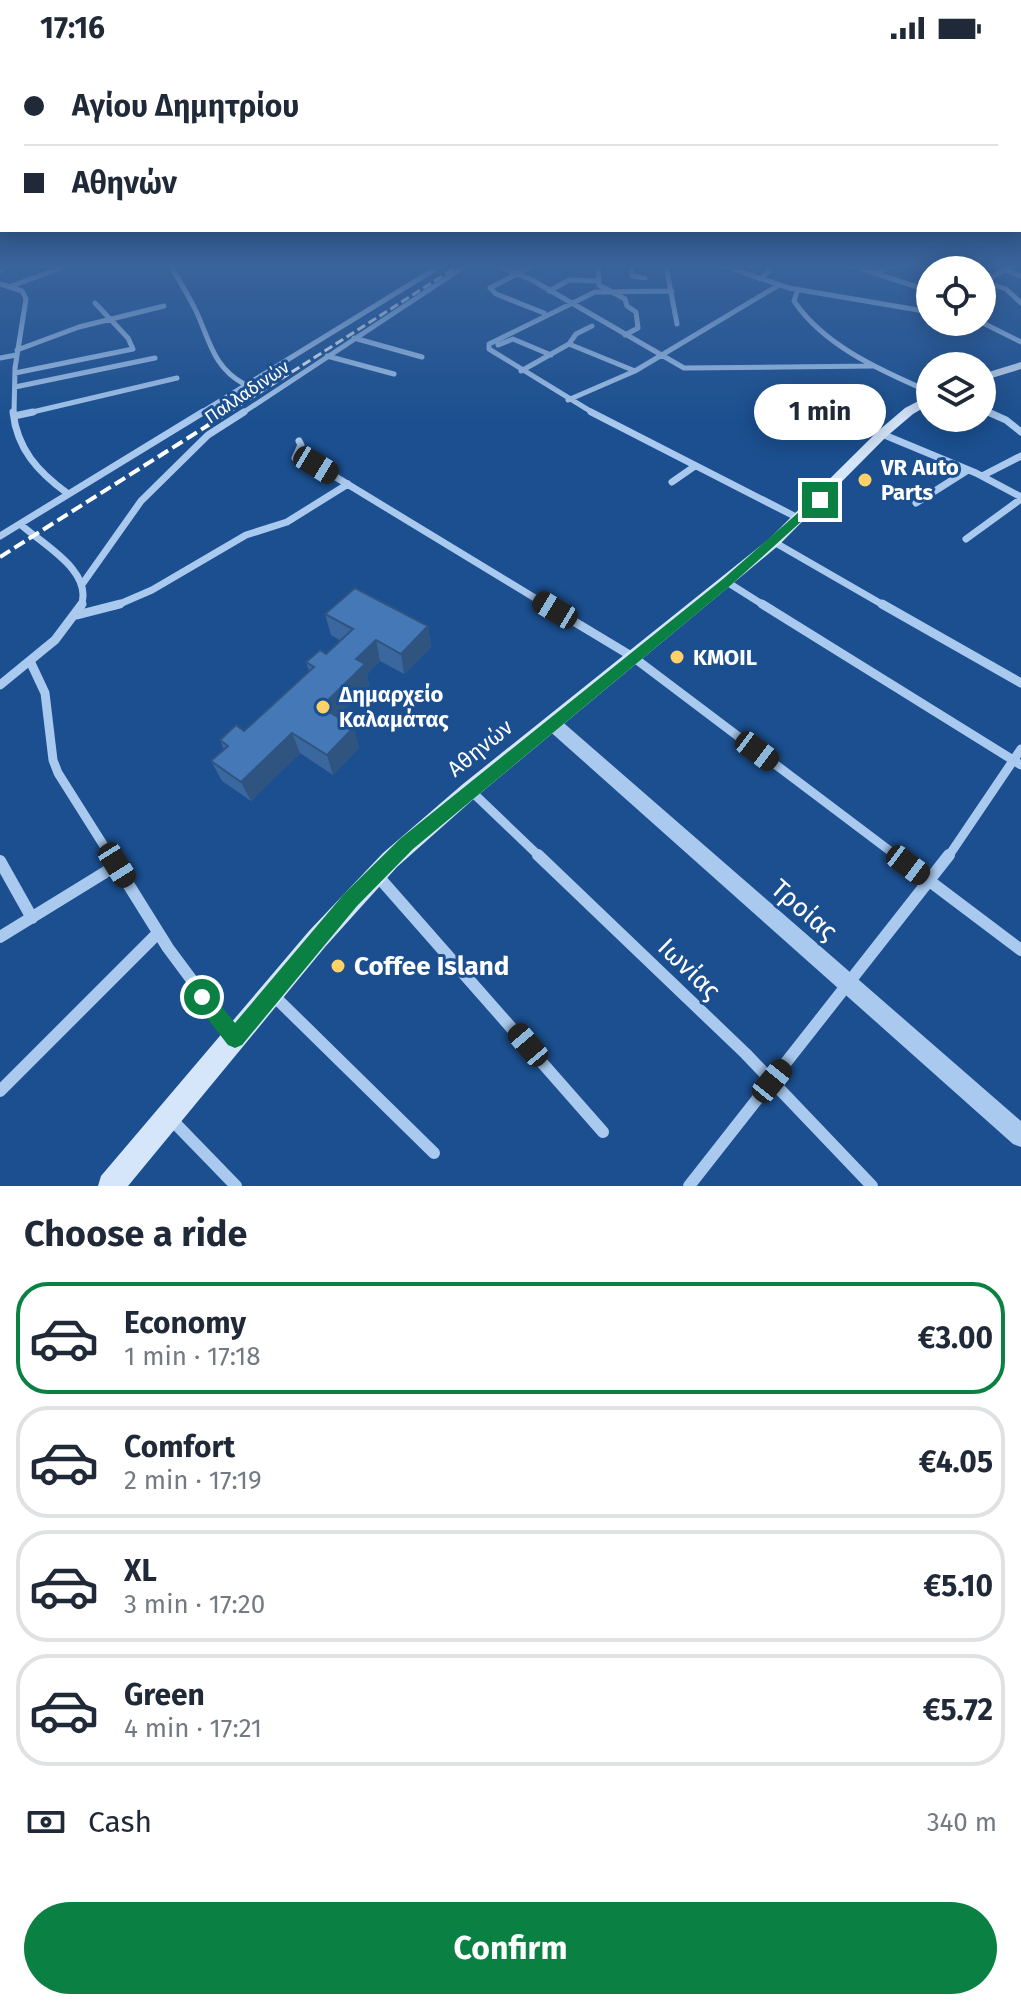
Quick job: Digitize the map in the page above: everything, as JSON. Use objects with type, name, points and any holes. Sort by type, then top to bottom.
[{"type":"main road","points":[[996,373],[1021,365]]},
{"type":"main road","name":"Αθηνών","points":[[111,1186],[375,874],[470,790],[774,542],[882,434],[916,407]]},
{"type":"street","points":[[23,319],[15,373],[14,416],[22,447],[67,493]]},
{"type":"street","points":[[0,358],[75,329],[112,319],[133,349],[15,373]]},
{"type":"street","points":[[199,319],[214,359],[224,373],[244,384]]},
{"type":"street","points":[[0,536],[352,319]]},
{"type":"street","name":"Παλλαδινών","points":[[83,583],[141,501],[204,439],[384,319]]},
{"type":"street","points":[[534,319],[489,344],[489,349],[568,400],[800,519]]},
{"type":"street","points":[[598,319],[661,356],[691,369],[872,366]]},
{"type":"street","points":[[625,335],[638,328],[637,319]]},
{"type":"street","points":[[676,319],[677,324]]},
{"type":"street","points":[[568,400],[635,371],[723,319]]},
{"type":"street","points":[[810,319],[872,366],[916,392]]},
{"type":"street","points":[[521,371],[569,344],[576,334],[592,326]]},
{"type":"street","points":[[996,330],[1021,342]]},
{"type":"street","points":[[354,338],[422,357]]},
{"type":"street","points":[[498,345],[513,339],[551,355]]},
{"type":"street","points":[[569,344],[635,371]]},
{"type":"street","points":[[327,356],[394,374]]},
{"type":"street","points":[[15,387],[155,358]]},
{"type":"street","points":[[14,416],[177,378]]},
{"type":"street","points":[[996,415],[1021,432]]},
{"type":"street","points":[[882,434],[982,476],[1021,498],[966,539]]},
{"type":"street","points":[[299,441],[301,445],[293,456],[295,458],[316,465],[633,657],[1021,950]]},
{"type":"street","points":[[982,476],[1021,456]]},
{"type":"street","points":[[672,482],[695,466]]},
{"type":"street","points":[[916,503],[968,470]]},
{"type":"street","points":[[77,615],[121,604],[158,587],[244,536],[287,522],[348,484]]},
{"type":"street","points":[[0,685],[30,661],[77,615],[83,602],[83,583],[20,524]]},
{"type":"street","points":[[774,542],[1021,683]]},
{"type":"street","points":[[727,582],[1017,762]]},
{"type":"street","points":[[30,661],[45,693],[55,766],[158,933],[235,1038]]},
{"type":"street","name":"Τροίας","points":[[552,723],[1021,1136]]},
{"type":"street","points":[[689,1186],[931,882],[1017,762],[1021,749]]},
{"type":"street","name":"Ιωνίας","points":[[470,790],[772,1081],[872,1186]]},
{"type":"street","points":[[0,861],[32,918]]},
{"type":"street","points":[[0,937],[117,865]]},
{"type":"street","points":[[375,874],[473,981],[603,1132]]},
{"type":"street","points":[[0,1091],[158,933]]},
{"type":"street","points":[[272,993],[434,1153]]},
{"type":"street","points":[[170,1117],[236,1186]]},
{"type":"building","points":[[355,588],[428,626],[401,654],[376,640],[356,659],[365,664],[321,707],[354,727],[327,755],[292,733],[241,782],[211,761],[228,746],[220,740],[236,725],[244,731],[314,667],[306,662],[320,650],[326,654],[353,629],[325,614]]},
{"type":"railway","points":[[226,414],[375,319]]},
{"type":"railway","points":[[0,557],[229,412]]},
{"type":"place","name":"VR Auto Parts","points":[[865,480]]},
{"type":"place","name":"KMOIL","points":[[677,657]]},
{"type":"place","name":"Δημαρχείο Καλαμάτας","points":[[323,707]]},
{"type":"place","name":"Coffee Island","points":[[338,966]]},
{"type":"route","points":[[202,997],[235,1038],[351,900],[407,843],[727,582],[820,500]]}]
